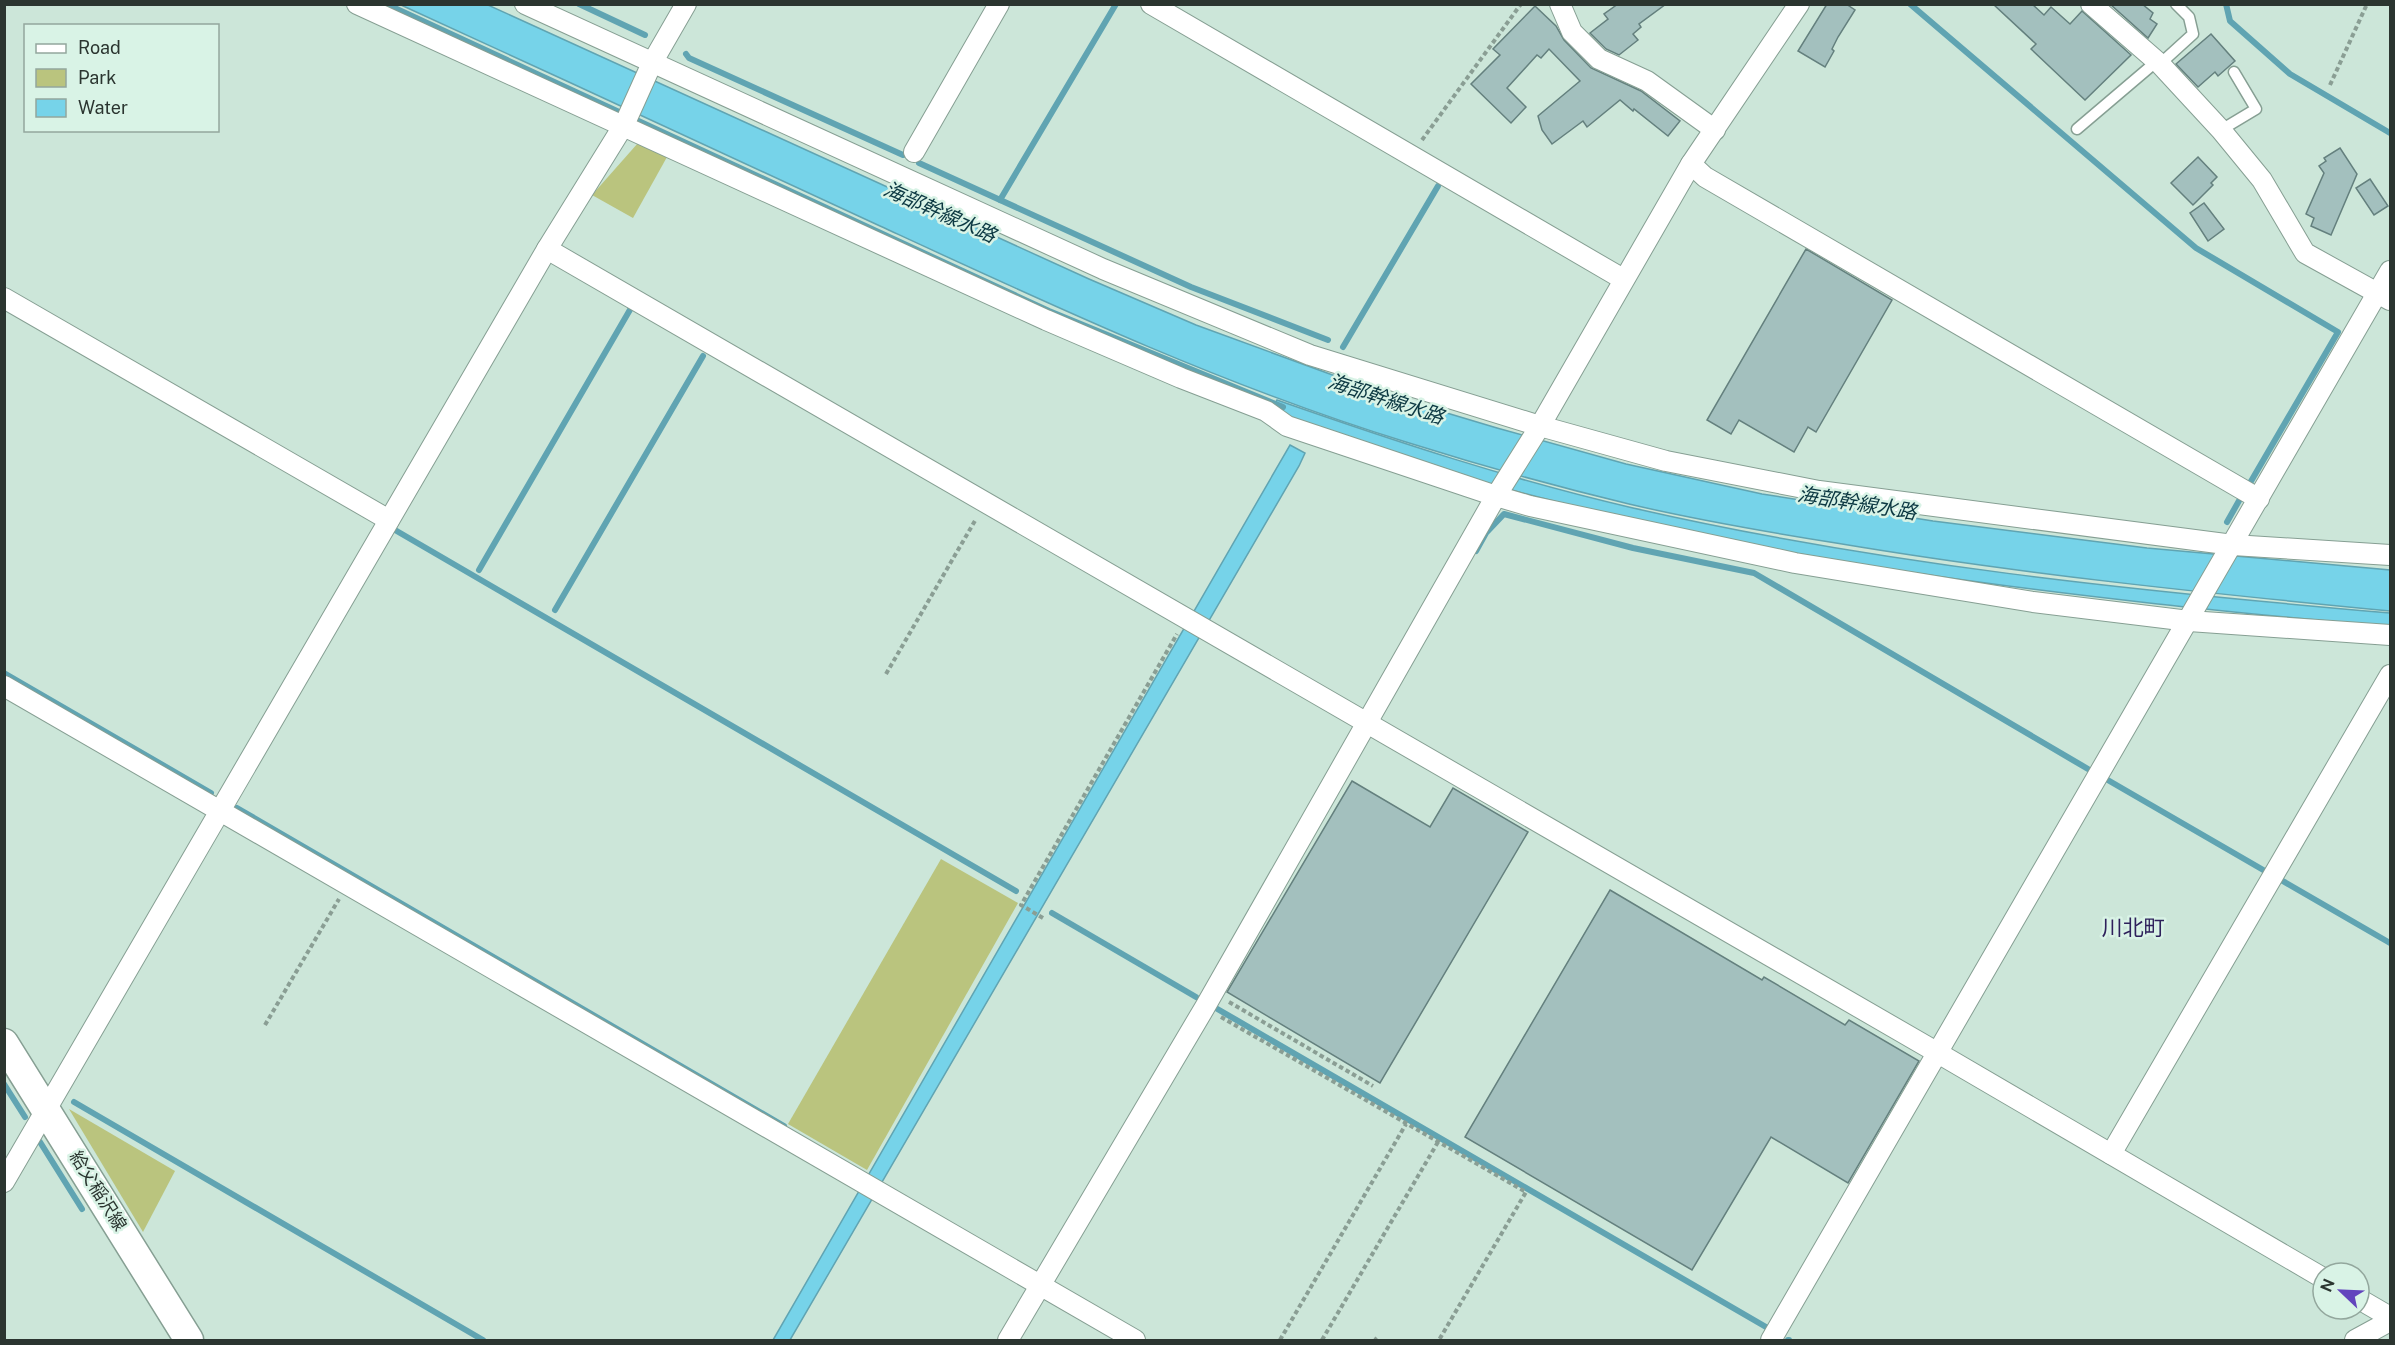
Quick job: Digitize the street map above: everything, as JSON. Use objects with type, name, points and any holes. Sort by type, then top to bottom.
[{"type":"main road","name":"給父稲沢線","points":[[4,1043],[47,1108],[189,1341]]},
{"type":"street","points":[[357,4],[1046,320],[1181,378],[1266,411],[1287,426],[1530,506],[1795,563],[2033,602],[2391,635]]},
{"type":"street","points":[[525,4],[1102,269],[1310,355],[1540,426],[1666,461],[1819,491],[2230,550],[2391,555]]},
{"type":"street","points":[[4,1182],[547,249],[623,125],[652,63],[686,4]]},
{"type":"street","points":[[914,152],[999,4]]},
{"type":"street","points":[[1151,4],[1623,279]]},
{"type":"street","points":[[1560,4],[1572,32],[1599,59],[1647,81],[1715,130]]},
{"type":"street","points":[[1008,1341],[1209,1000],[1497,494],[1540,426],[1691,164],[1799,4]]},
{"type":"street","points":[[2091,4],[2158,62],[2221,130],[2262,180],[2305,253],[2384,297]]},
{"type":"street","points":[[1691,164],[1705,177],[2259,499]]},
{"type":"street","points":[[547,249],[2311,1271]]},
{"type":"street","points":[[1771,1341],[2259,499],[2384,297],[2391,271]]},
{"type":"street","points":[[4,298],[389,520]]},
{"type":"street","points":[[2111,1154],[2391,675]]},
{"type":"street","points":[[4,686],[1135,1341]]},
{"type":"street","points":[[2355,1341],[2391,1319],[2371,1306]]},
{"type":"lane","points":[[2077,129],[2193,34],[2189,16],[2176,4]]},
{"type":"lane","points":[[2221,130],[2256,109],[2234,72]]},
{"type":"path","points":[[1411,156],[1521,4]]},
{"type":"path","points":[[2330,85],[2367,4]]},
{"type":"path","points":[[886,674],[986,503]]},
{"type":"path","points":[[1042,917],[1021,905],[1186,619]]},
{"type":"path","points":[[265,1026],[348,884]]},
{"type":"path","points":[[1209,1000],[1373,1086]]},
{"type":"path","points":[[1209,1000],[1406,1124],[1526,1192],[1439,1341]]},
{"type":"path","points":[[1280,1341],[1406,1124]]},
{"type":"path","points":[[1322,1341],[1438,1142]]},
{"type":"green space","points":[[638,143],[667,157],[633,218],[592,195]]},
{"type":"green space","points":[[941,859],[1018,903],[867,1170],[788,1124]]},
{"type":"green space","points":[[69,1109],[175,1171],[143,1232]]},
{"type":"water","name":"海部幹線水路","points":[[401,5],[488,5],[1089,279],[1196,325],[1390,396],[1626,464],[1762,494],[1933,521],[2147,548],[2390,570],[2390,611],[2043,573],[1784,535],[1629,504],[1433,451],[1271,396],[1139,343]]},
{"type":"water","points":[[1277,400],[1409,445],[1543,485],[1633,508],[1727,528],[2010,574],[2390,613],[2390,627],[2039,590],[1806,555],[1691,533],[1576,507],[1404,458],[1299,423],[1274,406]]},
{"type":"water","points":[[1290,445],[1305,453],[1299,466],[790,1340],[773,1340]]},
{"type":"building","points":[[1618,4],[1666,4],[1639,24],[1641,27],[1633,34],[1638,40],[1619,55],[1606,49],[1590,33],[1608,19],[1604,14]]},
{"type":"building","points":[[1827,4],[1846,4],[1855,10],[1838,37],[1832,49],[1834,51],[1825,67],[1798,51]]},
{"type":"building","points":[[1993,4],[2032,4],[2044,15],[2051,7],[2070,24],[2082,11],[2131,55],[2085,100],[2031,49],[2036,44]]},
{"type":"building","points":[[2110,4],[2142,4],[2153,13],[2150,19],[2157,24],[2148,38]]},
{"type":"building","points":[[1535,6],[1556,26],[1564,40],[1591,68],[1641,91],[1680,121],[1668,136],[1620,100],[1587,127],[1583,121],[1552,144],[1542,130],[1538,116],[1580,81],[1549,49],[1541,58],[1537,55],[1507,88],[1526,107],[1511,123],[1471,84],[1500,55],[1493,49]]},
{"type":"building","points":[[2211,34],[2235,61],[2218,76],[2215,72],[2198,87],[2176,64]]},
{"type":"building","points":[[2340,148],[2357,174],[2331,235],[2311,226],[2314,218],[2306,214],[2324,173],[2319,166],[2326,161],[2324,158]]},
{"type":"building","points":[[2198,157],[2217,177],[2211,183],[2213,185],[2193,205],[2171,183]]},
{"type":"building","points":[[2370,179],[2388,206],[2374,215],[2356,188]]},
{"type":"building","points":[[2204,203],[2224,229],[2208,241],[2190,213]]},
{"type":"building","points":[[1806,249],[1892,300],[1816,432],[1808,427],[1794,452],[1739,420],[1731,434],[1707,420]]},
{"type":"building","points":[[1352,781],[1430,827],[1453,788],[1528,832],[1380,1083],[1227,992]]},
{"type":"building","points":[[1610,890],[1762,980],[1764,977],[1845,1025],[1849,1020],[1919,1061],[1848,1183],[1771,1137],[1692,1270],[1465,1137]]},
{"type":"waterway","points":[[386,4],[1049,311],[1283,407]]},
{"type":"waterway","points":[[579,4],[645,35]]},
{"type":"waterway","points":[[1000,200],[1116,4]]},
{"type":"waterway","points":[[1910,4],[2196,248],[2338,332],[2250,483]]},
{"type":"waterway","points":[[2226,4],[2230,21],[2290,74],[2390,133]]},
{"type":"waterway","points":[[686,54],[689,58],[903,155]]},
{"type":"waterway","points":[[919,163],[1191,287],[1328,340]]},
{"type":"waterway","points":[[1343,347],[1438,186]]},
{"type":"waterway","points":[[479,570],[631,308]]},
{"type":"waterway","points":[[555,610],[703,356]]},
{"type":"waterway","points":[[2227,522],[2240,499]]},
{"type":"waterway","points":[[1476,551],[1486,533],[1504,514],[1633,548],[1754,573],[2088,769]]},
{"type":"waterway","points":[[395,530],[1016,891]]},
{"type":"waterway","points":[[4,673],[211,793]]},
{"type":"waterway","points":[[2106,779],[2265,871]]},
{"type":"waterway","points":[[237,808],[784,1126]]},
{"type":"waterway","points":[[2281,880],[2390,943]]},
{"type":"waterway","points":[[1052,913],[1196,997]]},
{"type":"waterway","points":[[1214,1007],[1766,1327]]},
{"type":"waterway","points":[[4,1084],[25,1117]]},
{"type":"waterway","points":[[74,1102],[483,1340]]},
{"type":"waterway","points":[[40,1142],[82,1209]]},
{"type":"district","name":"川北町","points":[[2133,928]]}]
